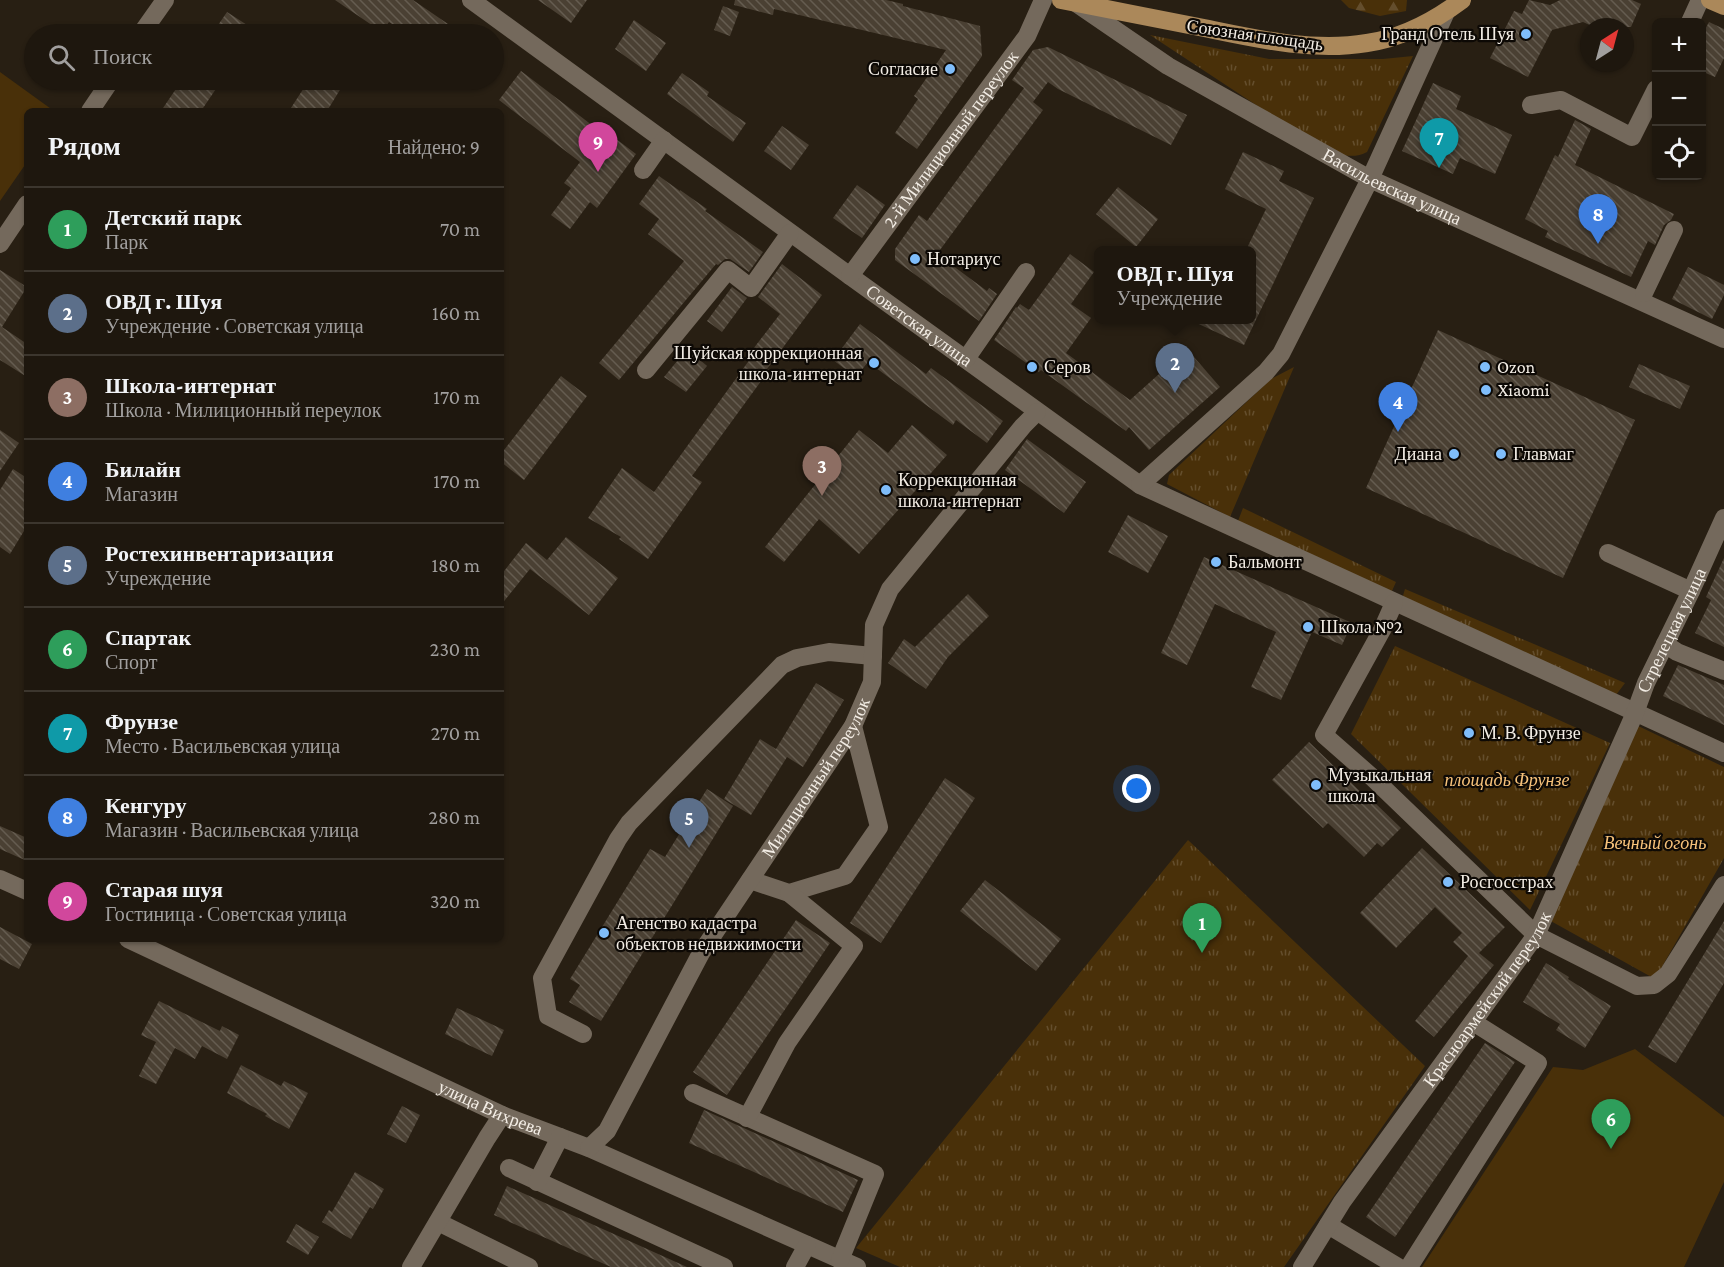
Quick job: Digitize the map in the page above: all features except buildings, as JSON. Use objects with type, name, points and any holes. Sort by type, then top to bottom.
[{"type":"main road","name":"Союзная площадь","points":[[1069,1],[1233,34],[1288,43],[1329,46],[1368,43],[1397,35],[1419,27],[1462,0]]},
{"type":"main road","points":[[1710,0],[1724,6]]},
{"type":"street","points":[[148,24],[165,0]]},
{"type":"street","name":"Советская улица","points":[[471,0],[1140,485],[1394,603]]},
{"type":"street","name":"2-й Милиционный переулок","points":[[850,276],[1027,36],[1043,0]]},
{"type":"street","points":[[1692,18],[1700,0]]},
{"type":"street","name":"Васильевская улица","points":[[1069,1],[1168,66],[1370,179],[1724,339]]},
{"type":"street","points":[[1140,485],[1266,372],[1281,354],[1370,179],[1446,12]]},
{"type":"street","points":[[92,108],[104,90]]},
{"type":"street","points":[[1531,105],[1561,100],[1632,137],[1652,97]]},
{"type":"street","points":[[643,170],[664,140]]},
{"type":"street","points":[[0,244],[24,208]]},
{"type":"street","points":[[1644,293],[1674,230]]},
{"type":"street","points":[[646,370],[728,270],[752,288],[790,233]]},
{"type":"street","points":[[966,359],[1026,272]]},
{"type":"street","name":"Милиционный переулок","points":[[589,1148],[607,1131],[701,953],[853,726],[872,682],[874,625],[890,589],[1023,426],[1037,412]]},
{"type":"street","name":"Стрелецкая улица","points":[[1635,713],[1646,683],[1724,518]]},
{"type":"street","points":[[1608,553],[1691,591]]},
{"type":"street","points":[[1724,753],[1635,713],[1623,705],[1394,603],[1382,630],[1324,735],[1373,778],[1536,935],[1637,986],[1654,985],[1668,974],[1724,885]]},
{"type":"street","points":[[1665,644],[1677,652],[1724,671]]},
{"type":"street","points":[[583,1034],[548,1016],[542,978],[628,823],[782,665],[797,658],[829,652],[873,656]]},
{"type":"street","name":"Красноармейский переулок","points":[[1302,1267],[1342,1202],[1536,935],[1635,713]]},
{"type":"street","points":[[789,894],[845,876],[879,827],[853,726]]},
{"type":"street","points":[[0,879],[24,890]]},
{"type":"street","points":[[747,1118],[787,1043],[855,946],[789,894],[750,880]]},
{"type":"street","name":"улица Вихрева","points":[[134,942],[502,1115],[589,1148],[849,1263]]},
{"type":"street","points":[[1409,1267],[1538,1063],[1473,1022]]},
{"type":"street","points":[[693,1093],[875,1174],[849,1263]]},
{"type":"street","points":[[411,1267],[502,1115]]},
{"type":"street","points":[[537,1182],[560,1137]]},
{"type":"street","points":[[509,1168],[724,1267]]},
{"type":"street","points":[[438,1222],[529,1267]]},
{"type":"street","points":[[1328,1225],[1398,1267]]},
{"type":"street","points":[[795,1267],[807,1245]]},
{"type":"green space","points":[[1341,0],[1407,0],[1406,11],[1380,16],[1349,8]]},
{"type":"green space","points":[[1150,35],[1269,59],[1383,59],[1413,56],[1367,152],[1350,156],[1321,148]]},
{"type":"green space","points":[[0,72],[50,108],[24,108],[24,166],[0,201]]},
{"type":"green space","points":[[1294,367],[1230,517],[1167,484],[1169,475],[1271,379]]},
{"type":"green space","points":[[1243,508],[1396,582],[1391,593],[1238,521]]},
{"type":"green space","points":[[1405,589],[1625,683],[1616,695],[1402,599]]},
{"type":"green space","name":"площадь Фрунзе","points":[[1395,646],[1610,743],[1530,910],[1351,734]]},
{"type":"green space","name":"Вечный огонь","points":[[1634,724],[1724,767],[1724,858],[1655,979],[1549,920]]},
{"type":"green space","points":[[1635,733],[1639,735],[1564,902],[1560,900]]},
{"type":"green space","points":[[1188,840],[1425,1066],[1284,1267],[900,1267],[856,1248]]},
{"type":"green space","points":[[1635,1049],[1724,1117],[1724,1182],[1684,1267],[1422,1267],[1553,1067],[1583,1070]]},
{"type":"place","name":"Гранд Отель Шуя","points":[[1526,34]]},
{"type":"place","name":"Согласие","points":[[950,69]]},
{"type":"place","name":"Фрунзе","points":[[1439,168]]},
{"type":"place","name":"Старая шуя","points":[[598,172]]},
{"type":"place","name":"Кенгуру","points":[[1598,244]]},
{"type":"place","name":"Нотариус","points":[[915,259]]},
{"type":"place","name":"Шуйская коррекционная школа-интернат","points":[[874,363]]},
{"type":"place","name":"Серов","points":[[1032,367]]},
{"type":"place","name":"Ozon","points":[[1485,367]]},
{"type":"place","name":"Xiaomi","points":[[1486,390]]},
{"type":"place","name":"ОВД г. Шуя","points":[[1175,393]]},
{"type":"place","name":"Билайн","points":[[1398,432]]},
{"type":"place","name":"Диана","points":[[1454,454]]},
{"type":"place","name":"Главмаг","points":[[1501,454]]},
{"type":"place","name":"Коррекционная школа-интернат","points":[[886,490]]},
{"type":"place","name":"Школа-интернат","points":[[822,496]]},
{"type":"place","name":"Бальмонт","points":[[1216,562]]},
{"type":"place","name":"Школа №2","points":[[1308,627]]},
{"type":"place","name":"М. В. Фрунзе","points":[[1469,733]]},
{"type":"place","name":"Музыкальная школа","points":[[1316,785]]},
{"type":"place","name":"Ростехинвентаризация","points":[[689,848]]},
{"type":"place","name":"Росгосстрах","points":[[1448,882]]},
{"type":"place","name":"Агенство кадастра объектов недвижимости","points":[[604,933]]},
{"type":"place","name":"Детский парк","points":[[1202,953]]},
{"type":"place","name":"Спартак","points":[[1611,1149]]}]
